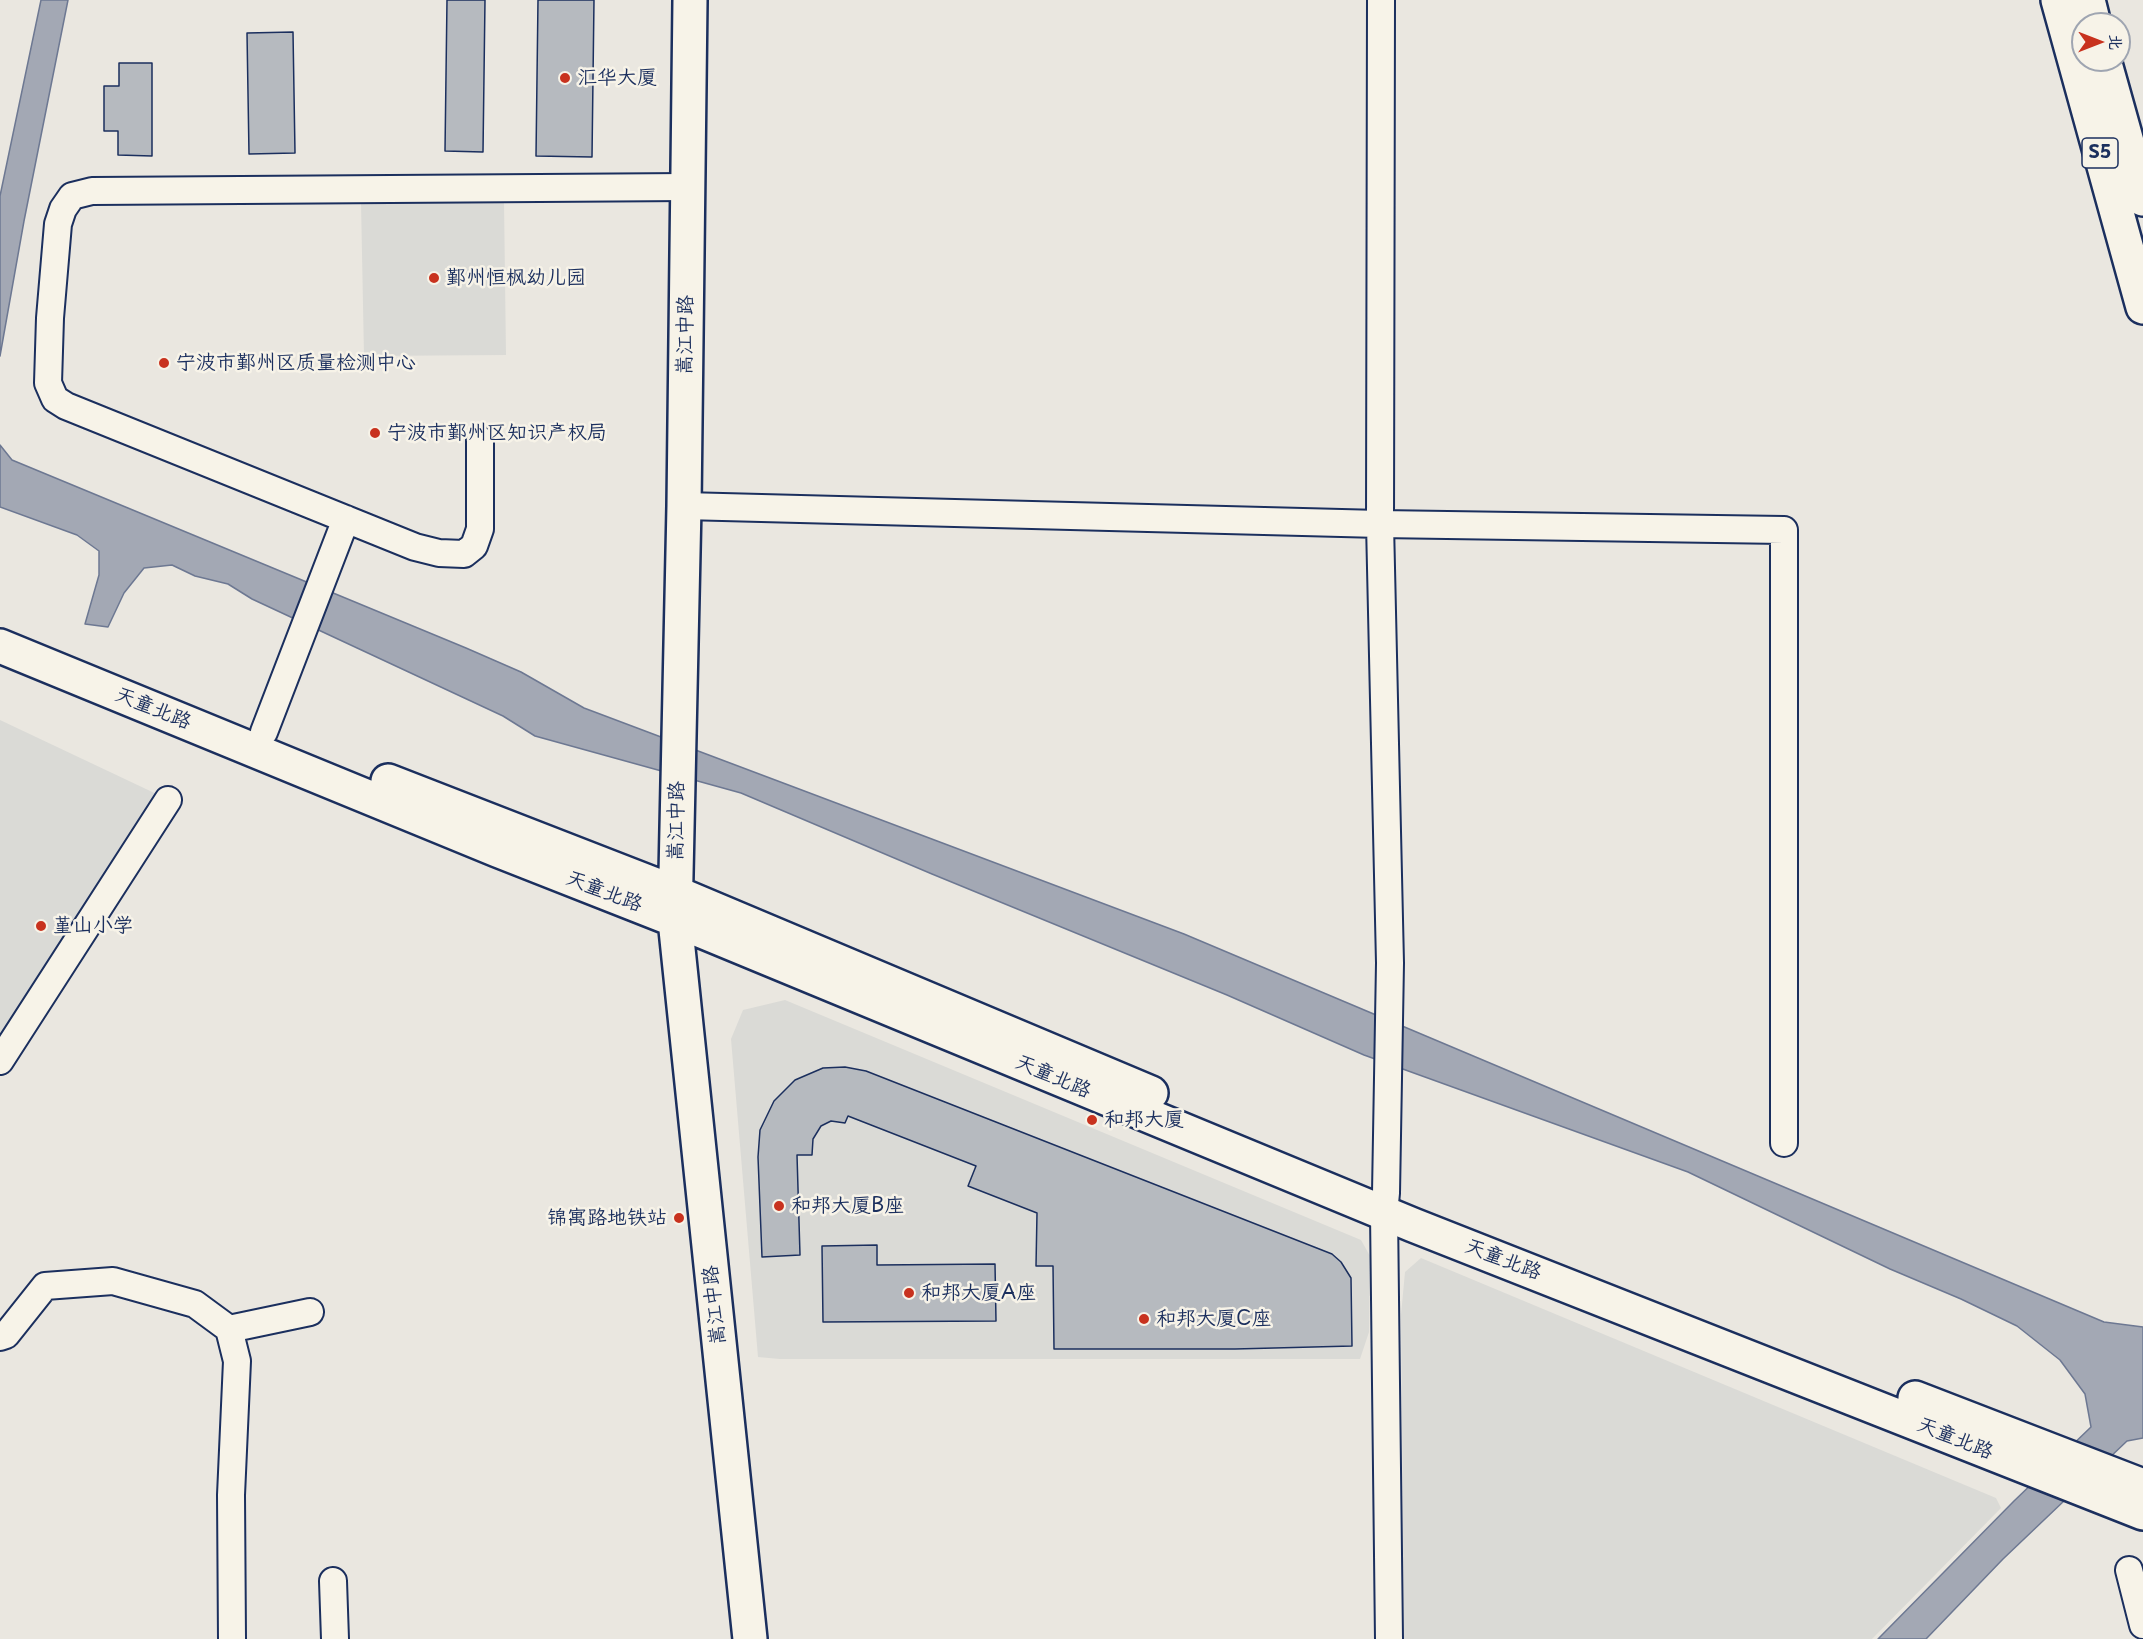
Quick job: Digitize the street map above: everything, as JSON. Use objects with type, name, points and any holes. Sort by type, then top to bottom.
[{"type":"main road","name":"嵩江中路","points":[[690,0],[688,187],[694,506],[680,677],[678,807],[750,1639]]},
{"type":"main road","name":"嵩江中路","points":[[711,0],[694,506],[687,911],[766,1639]]},
{"type":"main road","name":"S5","points":[[2058,0],[2143,307]]},
{"type":"main road","name":"S5","points":[[2107,72],[2143,198]]},
{"type":"main road","points":[[0,624],[264,732],[687,911]]},
{"type":"main road","name":"天童北路","points":[[0,646],[497,850],[687,911],[2143,1513]]},
{"type":"main road","name":"天童北路","points":[[1621,1296],[2143,1486]]},
{"type":"street","points":[[1382,0],[1380,524],[1393,1203],[1389,1639]]},
{"type":"street","points":[[480,440],[480,529],[474,546],[464,554],[439,553],[415,547],[66,406],[55,399],[48,382],[50,318],[58,224],[63,208],[72,196],[92,191],[688,187]]},
{"type":"street","points":[[694,506],[1380,524],[1784,530],[1784,1143]]},
{"type":"street","points":[[264,732],[346,519]]},
{"type":"street","points":[[0,1061],[168,800]]},
{"type":"street","points":[[0,1337],[6,1335],[45,1286],[113,1281],[195,1304],[229,1329],[237,1361],[231,1496],[232,1639]]},
{"type":"street","points":[[229,1329],[310,1312]]},
{"type":"street","points":[[2129,1570],[2143,1625]]},
{"type":"street","points":[[333,1581],[335,1639]]},
{"type":"shaded area","points":[[41,0],[68,0],[0,356],[0,196]]},
{"type":"shaded area","name":"鄞州恒枫幼儿园","points":[[361,202],[504,202],[506,355],[364,356]]},
{"type":"shaded area","points":[[0,445],[12,460],[466,648],[521,672],[584,708],[1184,934],[2104,1322],[2143,1327],[2143,1438],[2127,1441],[2003,1559],[1926,1639],[1878,1639],[2014,1501],[2091,1427],[2085,1394],[2060,1360],[2017,1326],[1890,1269],[1688,1172],[1364,1055],[1227,995],[741,793],[535,736],[503,716],[252,599],[228,584],[195,576],[172,565],[144,568],[124,593],[108,627],[85,624],[99,575],[99,551],[77,535],[0,507]]},
{"type":"shaded area","name":"堇山小学","points":[[0,720],[165,798],[0,1054]]},
{"type":"shaded area","points":[[785,1000],[1361,1240],[1370,1256],[1369,1332],[1360,1359],[780,1359],[758,1357],[731,1039],[743,1010]]},
{"type":"shaded area","points":[[1421,1258],[1996,1498],[2001,1508],[1872,1639],[1404,1639],[1401,1315],[1405,1272]]},
{"type":"building","points":[[447,0],[485,0],[483,152],[445,151]]},
{"type":"building","name":"汇华大厦","points":[[538,0],[594,0],[592,157],[536,156]]},
{"type":"building","points":[[293,32],[295,153],[249,154],[247,33]]},
{"type":"building","points":[[119,63],[152,63],[152,156],[118,155],[118,131],[104,131],[104,86],[119,86]]},
{"type":"building","points":[[845,1067],[866,1071],[1332,1254],[1341,1262],[1351,1278],[1352,1346],[1235,1349],[1054,1349],[1053,1266],[1036,1266],[1037,1213],[968,1186],[976,1166],[848,1116],[845,1123],[831,1121],[821,1126],[813,1139],[812,1155],[797,1155],[800,1255],[762,1257],[758,1157],[760,1130],[774,1101],[795,1080],[823,1068]]},
{"type":"building","name":"和邦大厦A座","points":[[877,1245],[877,1265],[995,1264],[996,1321],[823,1322],[822,1246]]},
{"type":"place","name":"汇华大厦","points":[[565,78]]},
{"type":"place","name":"鄞州恒枫幼儿园","points":[[434,278]]},
{"type":"place","name":"宁波市鄞州区质量检测中心","points":[[164,363]]},
{"type":"place","name":"宁波市鄞州区知识产权局","points":[[375,433]]},
{"type":"place","name":"堇山小学","points":[[41,926]]},
{"type":"place","name":"和邦大厦","points":[[1092,1120]]},
{"type":"place","name":"和邦大厦B座","points":[[779,1206]]},
{"type":"place","name":"锦寓路地铁站","points":[[679,1218]]},
{"type":"place","name":"和邦大厦A座","points":[[909,1293]]},
{"type":"place","name":"和邦大厦C座","points":[[1144,1319]]}]
